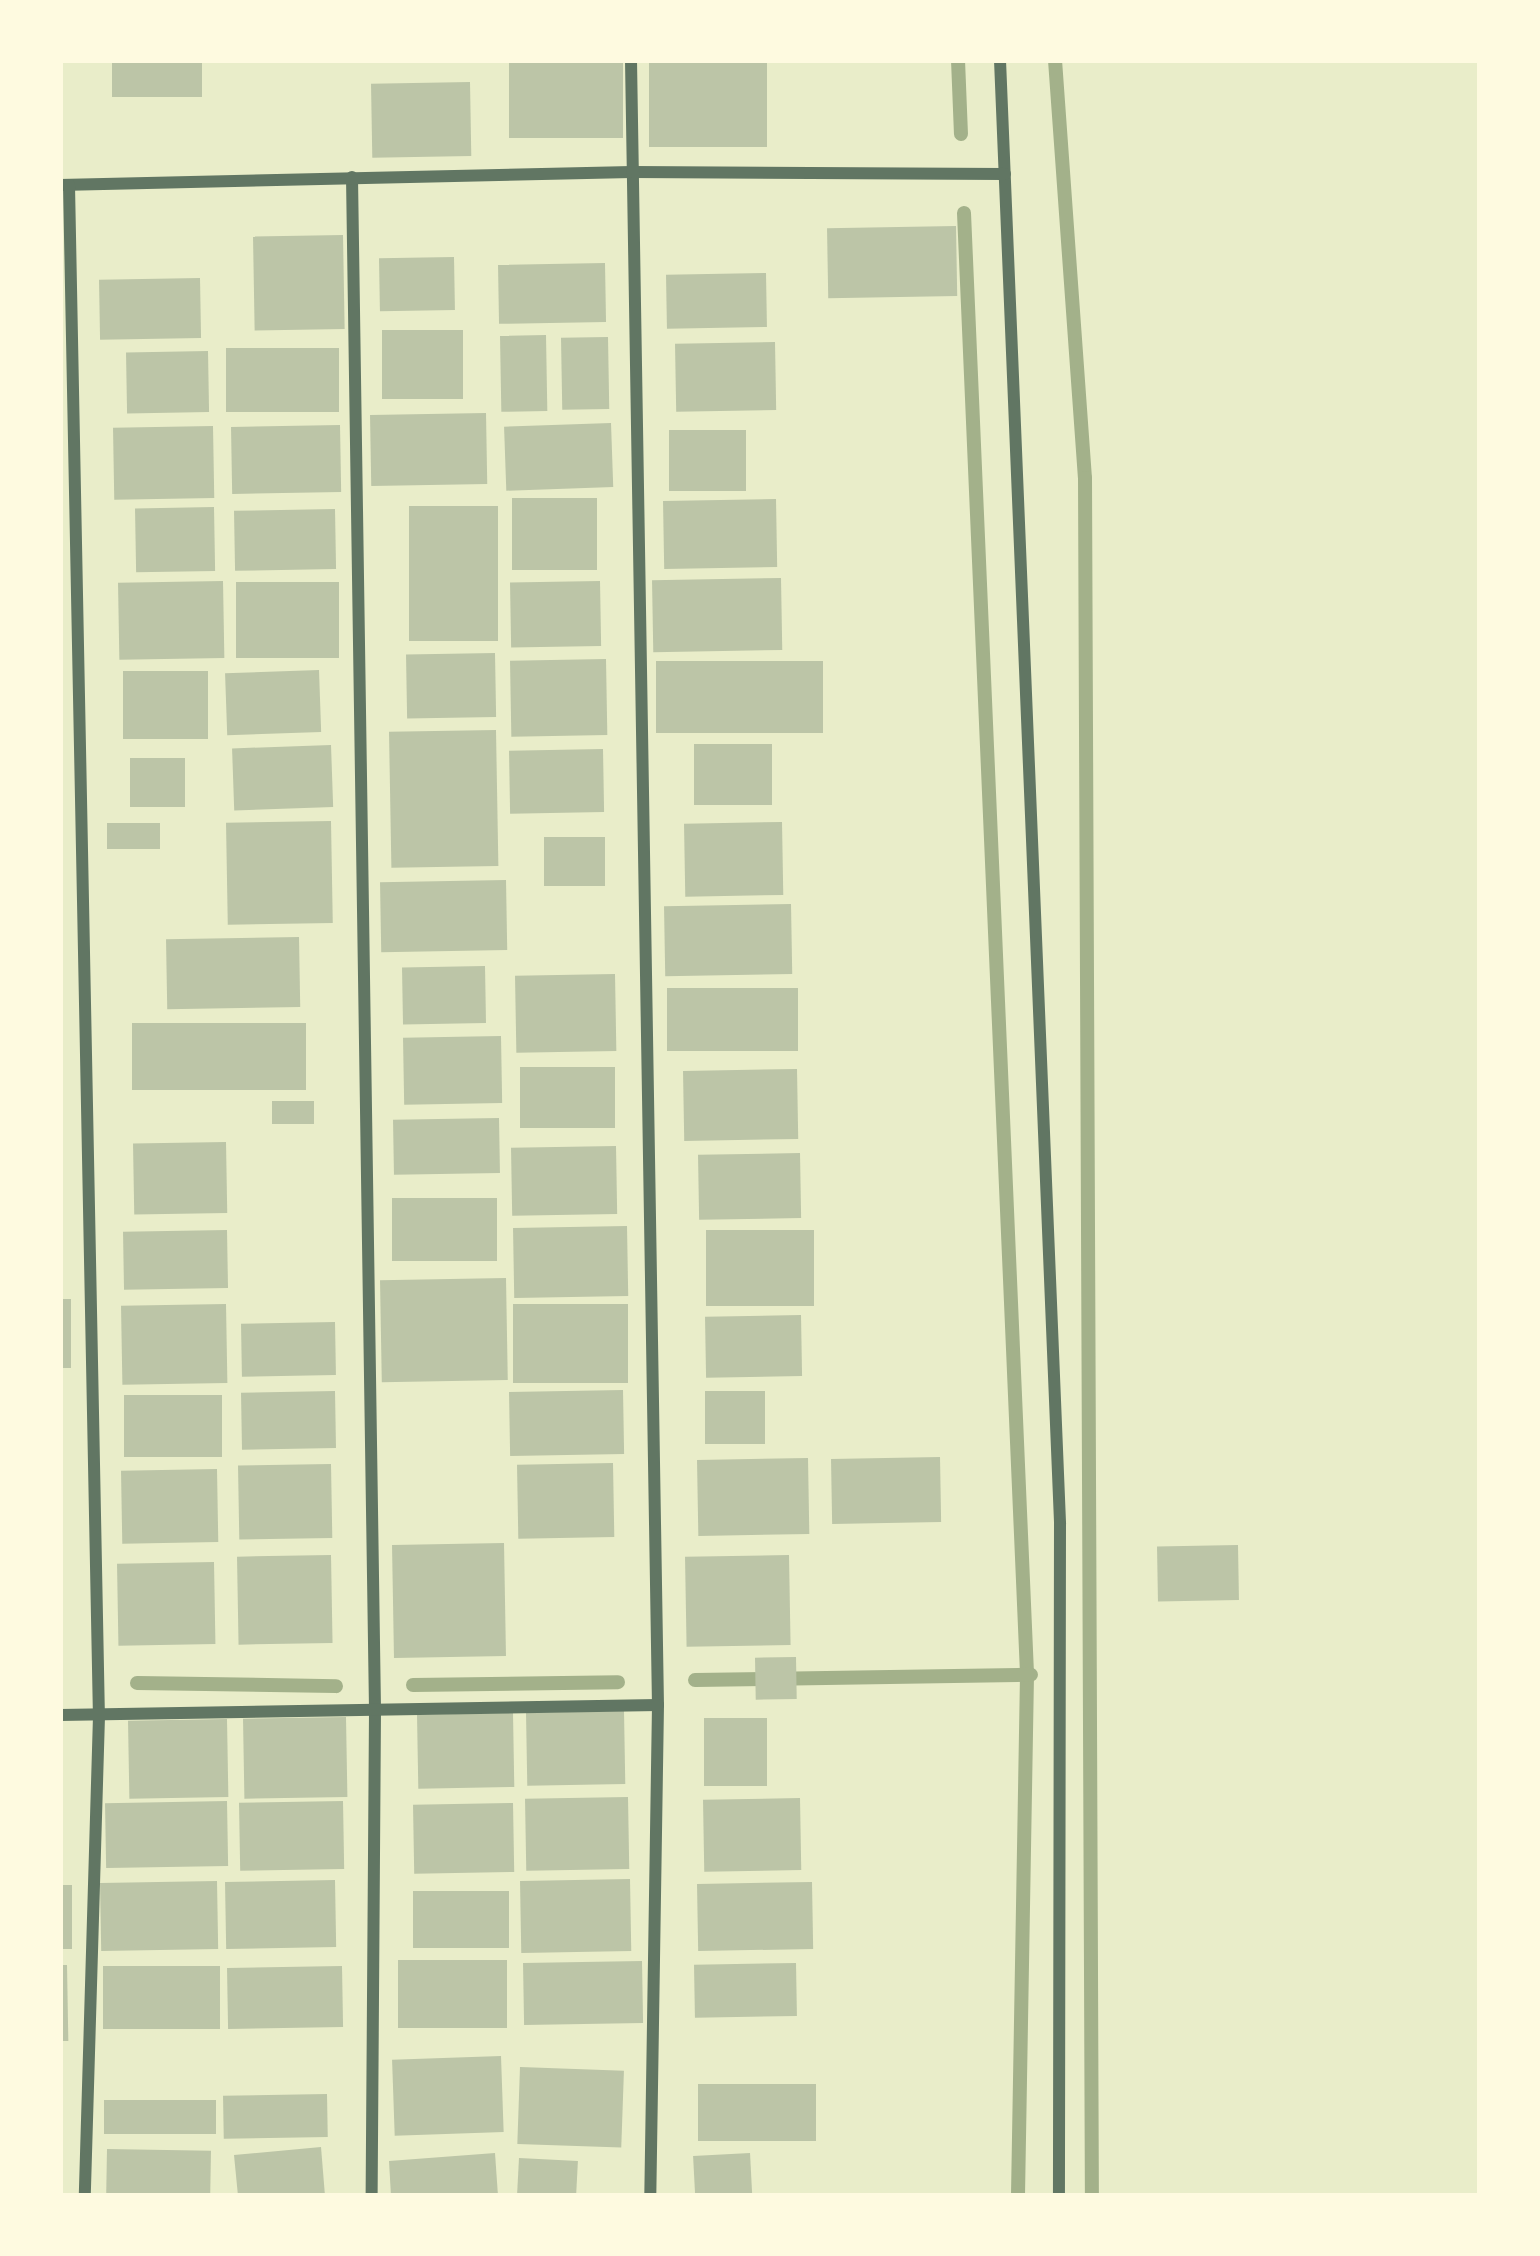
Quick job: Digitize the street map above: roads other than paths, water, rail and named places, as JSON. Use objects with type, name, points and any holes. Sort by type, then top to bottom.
[{"type":"street","points":[[631,60],[658,1705],[650,2196]]},
{"type":"street","points":[[1000,60],[1060,1524],[1059,2196]]},
{"type":"street","points":[[85,2196],[98,1716],[64,185],[632,172],[1005,174]]},
{"type":"street","points":[[352,177],[374,1711],[372,2196]]},
{"type":"street","points":[[60,1715],[658,1705]]},
{"type":"waterway","points":[[958,60],[961,134]]},
{"type":"waterway","points":[[1055,60],[1085,478],[1092,2196]]},
{"type":"waterway","points":[[964,213],[1027,1675],[1018,2196]]},
{"type":"waterway","points":[[695,1680],[1031,1675]]},
{"type":"waterway","points":[[413,1685],[618,1682]]},
{"type":"waterway","points":[[137,1683],[336,1686]]}]
